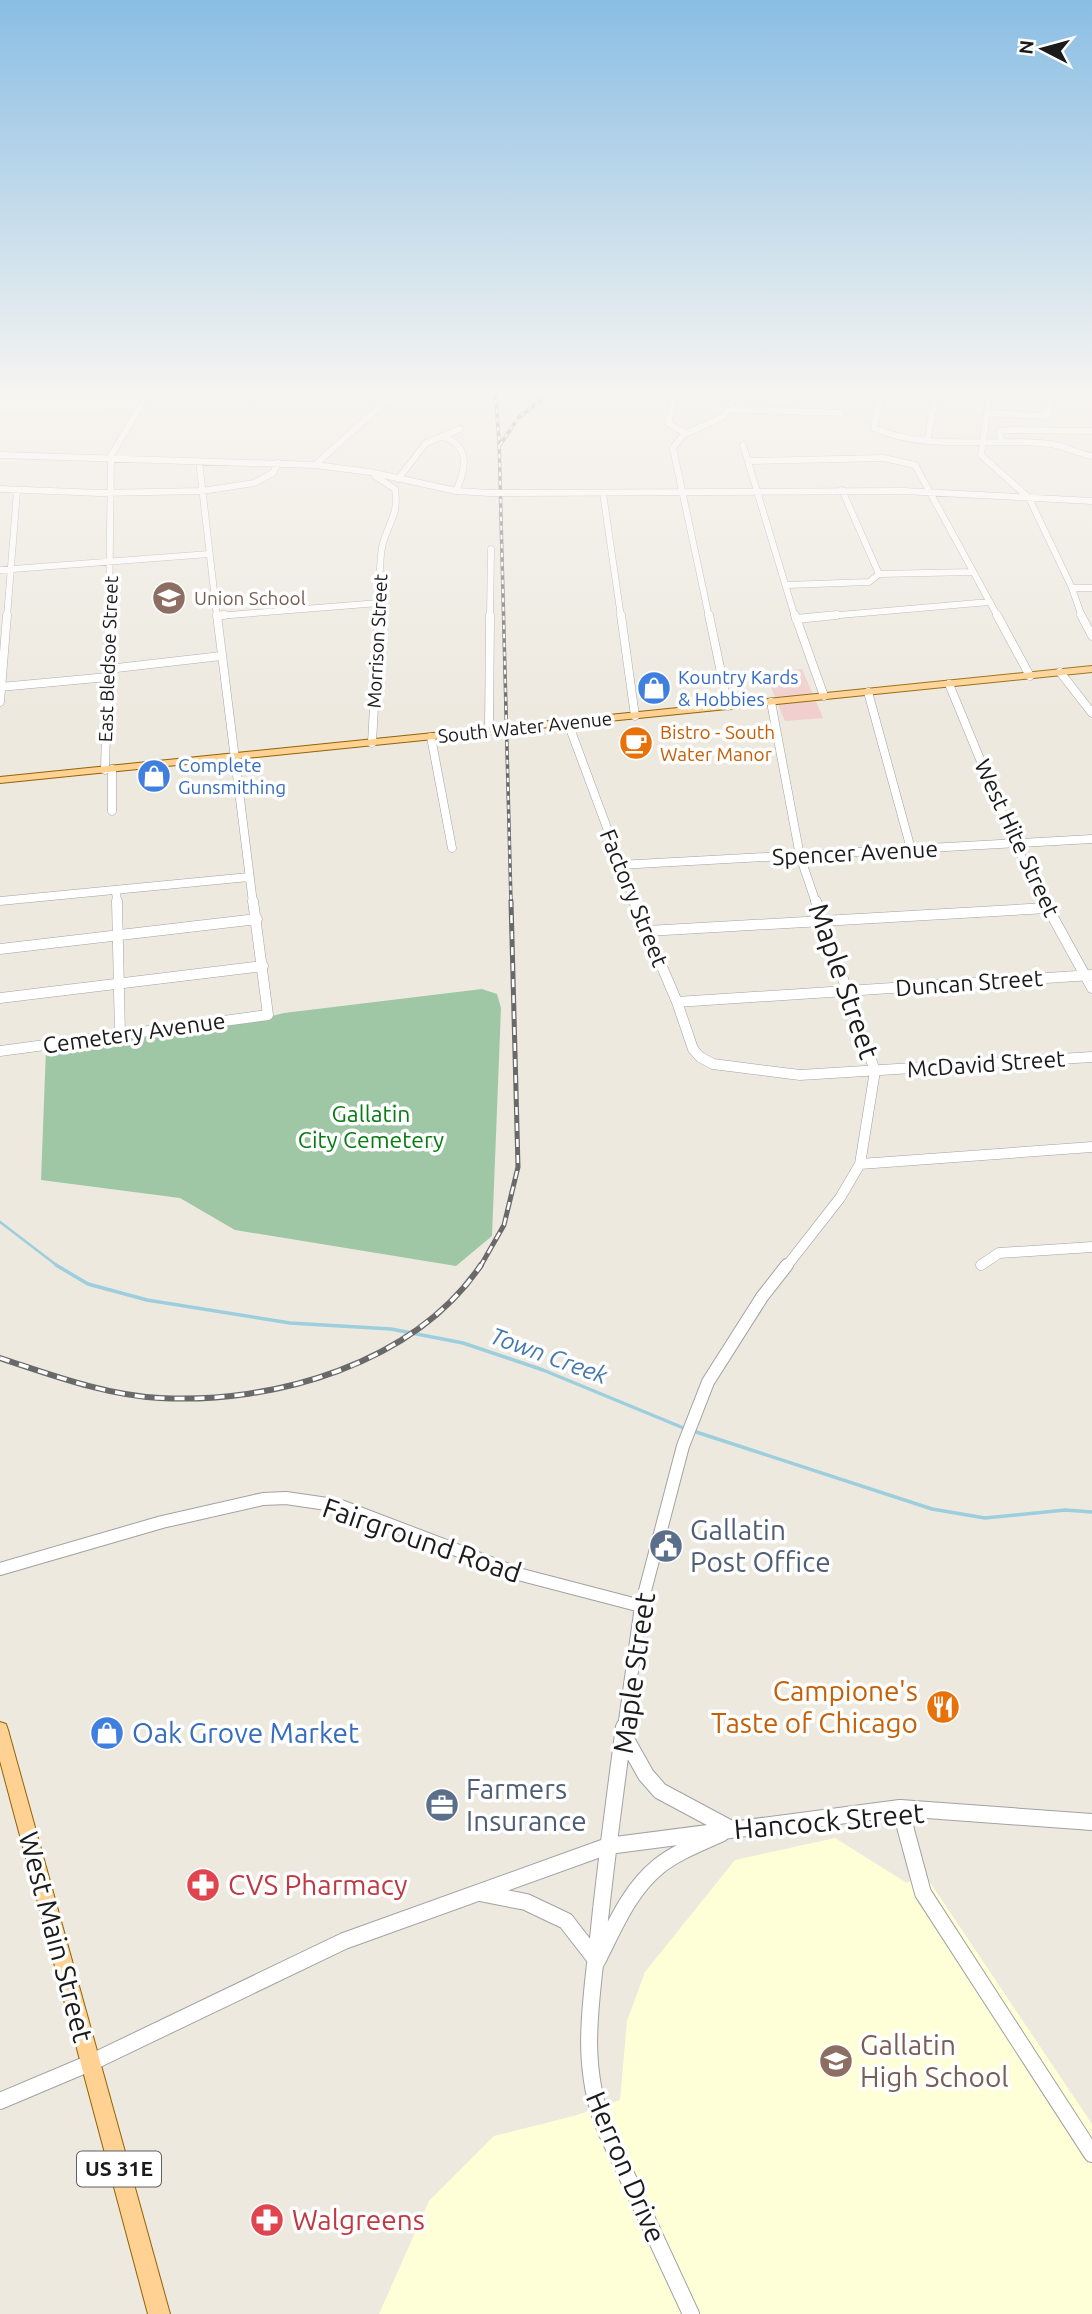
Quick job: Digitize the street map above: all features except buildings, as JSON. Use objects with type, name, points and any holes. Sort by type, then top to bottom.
[{"type":"main road","name":"South Water Avenue","points":[[0,780],[1092,669]]},
{"type":"main road","name":"West Main Street","points":[[0,1730],[90,2063]]},
{"type":"main road","name":"US 31E","points":[[90,2063],[159,2314]]},
{"type":"street","points":[[0,702],[16,499]]},
{"type":"street","name":"East Bledsoe Street","points":[[111,499],[108,770],[112,811]]},
{"type":"street","points":[[0,998],[263,966],[248,877],[203,499]]},
{"type":"street","name":"Morrison Street","points":[[372,743],[383,542],[390,530],[396,499]]},
{"type":"street","points":[[604,499],[635,716]]},
{"type":"street","points":[[683,499],[728,706]]},
{"type":"street","points":[[760,499],[796,619],[824,696]]},
{"type":"street","points":[[846,499],[879,574]]},
{"type":"street","points":[[935,499],[1030,676]]},
{"type":"street","points":[[1029,499],[1072,588],[1077,609],[1092,636]]},
{"type":"street","points":[[1050,499],[1092,501]]},
{"type":"street","points":[[489,731],[491,549]]},
{"type":"street","points":[[0,570],[209,554]]},
{"type":"street","points":[[787,585],[869,582],[879,574],[974,572]]},
{"type":"street","points":[[1072,588],[1092,588]]},
{"type":"street","points":[[796,619],[989,602]]},
{"type":"street","points":[[217,616],[379,603]]},
{"type":"street","points":[[1,687],[221,656]]},
{"type":"street","points":[[1060,672],[1092,713]]},
{"type":"street","name":"West Hite Street","points":[[949,684],[1015,844],[1046,908],[1089,975],[1092,988]]},
{"type":"street","points":[[868,692],[911,849]]},
{"type":"street","name":"Maple Street","points":[[608,1846],[641,1606],[683,1446],[708,1382],[762,1297],[840,1198],[860,1164],[875,1071],[800,856],[772,702]]},
{"type":"street","name":"Factory Street","points":[[568,723],[619,865],[677,1002],[693,1049],[700,1057],[713,1064]]},
{"type":"street","points":[[431,737],[452,848]]},
{"type":"street","name":"Spencer Avenue","points":[[619,865],[1092,839]]},
{"type":"street","points":[[0,901],[248,877]]},
{"type":"street","points":[[116,890],[120,1035]]},
{"type":"street","points":[[647,930],[1046,908]]},
{"type":"street","points":[[0,950],[257,919]]},
{"type":"street","name":"Cemetery Avenue","points":[[0,1051],[268,1015],[263,966]]},
{"type":"street","name":"Duncan Street","points":[[677,1002],[1089,975]]},
{"type":"street","name":"McDavid Street","points":[[713,1064],[800,1075],[1092,1057]]},
{"type":"street","points":[[860,1164],[1092,1147]]},
{"type":"street","points":[[981,1265],[999,1253],[1092,1247]]},
{"type":"street","name":"Fairground Road","points":[[0,1569],[162,1522],[263,1499],[286,1498],[341,1506],[546,1583],[641,1606]]},
{"type":"street","points":[[624,1736],[646,1775],[660,1791],[731,1829]]},
{"type":"street","points":[[900,1808],[923,1893],[1092,2154]]},
{"type":"street","name":"Hancock Street","points":[[608,1846],[900,1808],[1092,1822]]},
{"type":"street","points":[[478,1893],[526,1902],[558,1917],[566,1922],[597,1961],[636,1891],[657,1867],[731,1829]]},
{"type":"street","points":[[0,2101],[90,2063],[344,1941],[608,1846]]},
{"type":"street","name":"Herron Drive","points":[[608,1846],[588,2036],[589,2072],[594,2101],[691,2314]]},
{"type":"shaded area","points":[[802,669],[823,718],[785,721],[765,673]]},
{"type":"shaded area","name":"Gallatin High School","points":[[835,1838],[907,1883],[923,1872],[1092,2124],[1092,2314],[379,2314],[429,2201],[494,2136],[577,2115],[620,2100],[627,2021],[645,1972],[735,1860]]},
{"type":"green space","name":"Gallatin City Cemetery","points":[[482,989],[497,994],[501,1008],[492,1236],[456,1266],[235,1230],[180,1198],[41,1180],[46,1049],[260,1019],[284,1013]]},
{"type":"waterway","name":"Town Creek","points":[[0,1222],[58,1266]]},
{"type":"waterway","name":"Town Creek","points":[[58,1266],[88,1284],[147,1300],[290,1323],[391,1329],[463,1343],[543,1370],[686,1429]]},
{"type":"waterway","name":"Town Creek","points":[[693,1431],[932,1509],[985,1518],[1065,1510],[1092,1512]]},
{"type":"railway","points":[[501,499],[511,903]]},
{"type":"railway","points":[[480,1267],[504,1225],[518,1167],[511,901]]},
{"type":"railway","points":[[0,1358],[79,1383],[139,1396],[204,1398],[249,1394],[294,1385],[338,1371],[380,1352],[419,1328],[453,1299],[481,1265]]},
{"type":"place","name":"Union School","points":[[169,598]]},
{"type":"place","name":"Kountry Kards & Hobbies","points":[[654,688]]},
{"type":"place","name":"Bistro - South Water Manor","points":[[636,743]]},
{"type":"place","name":"Complete Gunsmithing","points":[[154,776]]},
{"type":"place","name":"Gallatin Post Office","points":[[666,1546]]},
{"type":"place","name":"Campione's Taste of Chicago","points":[[943,1707]]},
{"type":"place","name":"Oak Grove Market","points":[[107,1733]]},
{"type":"place","name":"Farmers Insurance","points":[[442,1805]]},
{"type":"place","name":"CVS Pharmacy","points":[[203,1885]]},
{"type":"place","name":"Gallatin High School","points":[[836,2061]]},
{"type":"place","name":"Walgreens","points":[[267,2220]]}]
